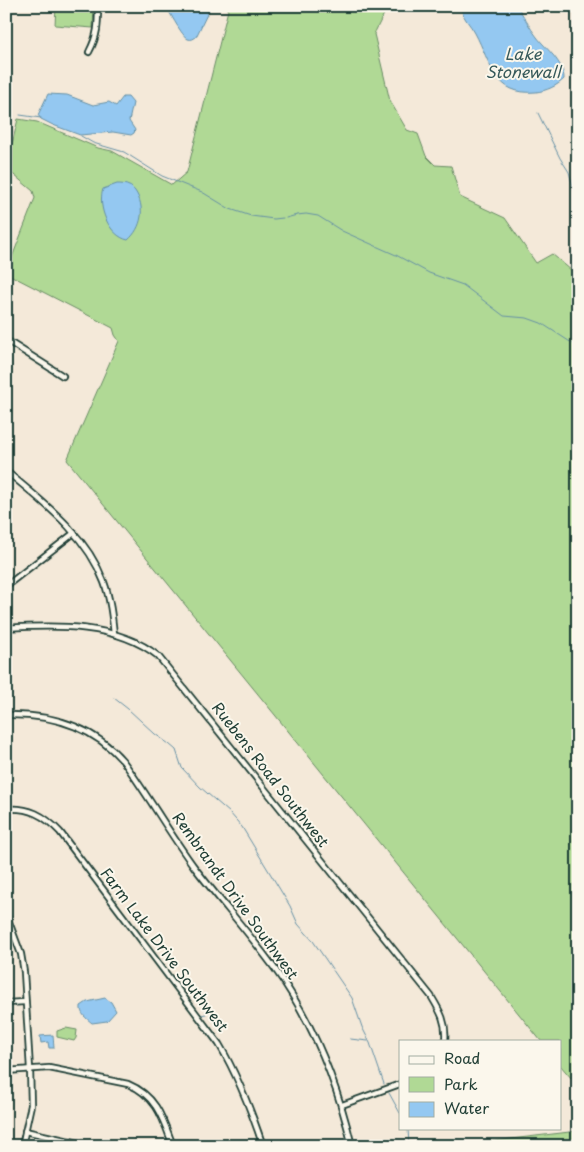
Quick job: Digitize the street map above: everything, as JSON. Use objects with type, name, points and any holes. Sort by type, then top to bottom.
[{"type":"street","points":[[89,52],[96,40],[98,30],[98,6]]},
{"type":"street","points":[[6,340],[63,376]]},
{"type":"street","points":[[6,471],[56,512],[74,532],[95,563],[104,581],[114,634]]},
{"type":"street","points":[[6,586],[74,532]]},
{"type":"street","name":"Ruebens Road Southwest","points":[[6,628],[42,627],[114,634],[145,646],[164,661],[430,996],[442,1014],[445,1026],[445,1040]]},
{"type":"street","name":"Rembrandt Drive Southwest","points":[[6,715],[36,715],[68,723],[94,736],[122,760],[195,868],[266,956],[286,985],[309,1024],[320,1049],[342,1105],[352,1146]]},
{"type":"street","name":"Farm Lake Drive Southwest","points":[[6,809],[31,810],[51,822],[60,832],[219,1044],[238,1078],[263,1146]]},
{"type":"street","points":[[6,914],[21,954],[24,972],[31,1105],[22,1146]]},
{"type":"street","points":[[6,1003],[25,1002]]},
{"type":"street","points":[[6,1070],[62,1070],[128,1084],[137,1088],[151,1099],[157,1107],[173,1146]]},
{"type":"street","points":[[342,1105],[399,1084]]},
{"type":"street","points":[[25,1131],[92,1146]]},
{"type":"green space","points":[[56,6],[94,6],[93,28],[55,25]]},
{"type":"green space","points":[[229,6],[388,6],[374,34],[390,101],[407,130],[418,134],[426,156],[435,165],[451,166],[460,197],[505,218],[536,263],[552,254],[578,276],[578,1086],[562,1067],[562,1040],[540,1040],[67,460],[119,341],[113,328],[6,273],[35,198],[33,191],[8,170],[6,166],[7,155],[18,119],[37,122],[98,148],[112,151],[172,185],[187,172]]},
{"type":"green space","points":[[66,1028],[77,1030],[74,1041],[57,1037],[57,1031]]},
{"type":"green space","points":[[578,1131],[578,1146],[452,1146]]},
{"type":"water","points":[[166,6],[211,6],[196,37],[188,39],[176,24]]},
{"type":"water","name":"Lake Stonewall","points":[[461,6],[483,6],[490,8],[493,6],[517,6],[534,33],[558,61],[564,79],[551,88],[536,92],[522,92],[511,89],[502,83],[490,66],[475,33],[464,17]]},
{"type":"water","points":[[48,94],[67,95],[93,105],[109,102],[116,106],[123,97],[128,97],[133,103],[129,121],[135,130],[134,133],[131,135],[113,132],[80,135],[53,125],[41,119],[38,115]]},
{"type":"water","points":[[117,184],[132,187],[141,204],[141,217],[137,230],[128,240],[115,233],[103,212],[103,189]]},
{"type":"water","points":[[105,998],[111,1002],[116,1011],[107,1021],[92,1023],[82,1014],[81,1006],[87,1002]]},
{"type":"water","points":[[53,1035],[54,1048],[49,1048],[48,1042],[41,1043],[40,1036]]},
{"type":"waterway","points":[[538,113],[569,172],[578,204]]},
{"type":"waterway","points":[[20,115],[41,118]]},
{"type":"waterway","points":[[81,136],[93,143],[124,152],[162,176],[202,192],[230,209],[251,216],[274,219],[283,218]]},
{"type":"waterway","points":[[286,218],[306,214],[318,216],[342,231],[396,255],[429,273],[463,285],[504,316],[527,318],[541,323],[578,347]]},
{"type":"waterway","points":[[114,698],[176,750],[182,768],[200,787],[230,813],[242,827],[290,906],[298,924],[313,941],[352,998],[384,1084]]},
{"type":"waterway","points":[[201,1015],[206,1014]]},
{"type":"waterway","points":[[350,1039],[368,1041]]},
{"type":"waterway","points":[[389,1093],[399,1111]]},
{"type":"waterway","points":[[408,1130],[409,1146]]}]
